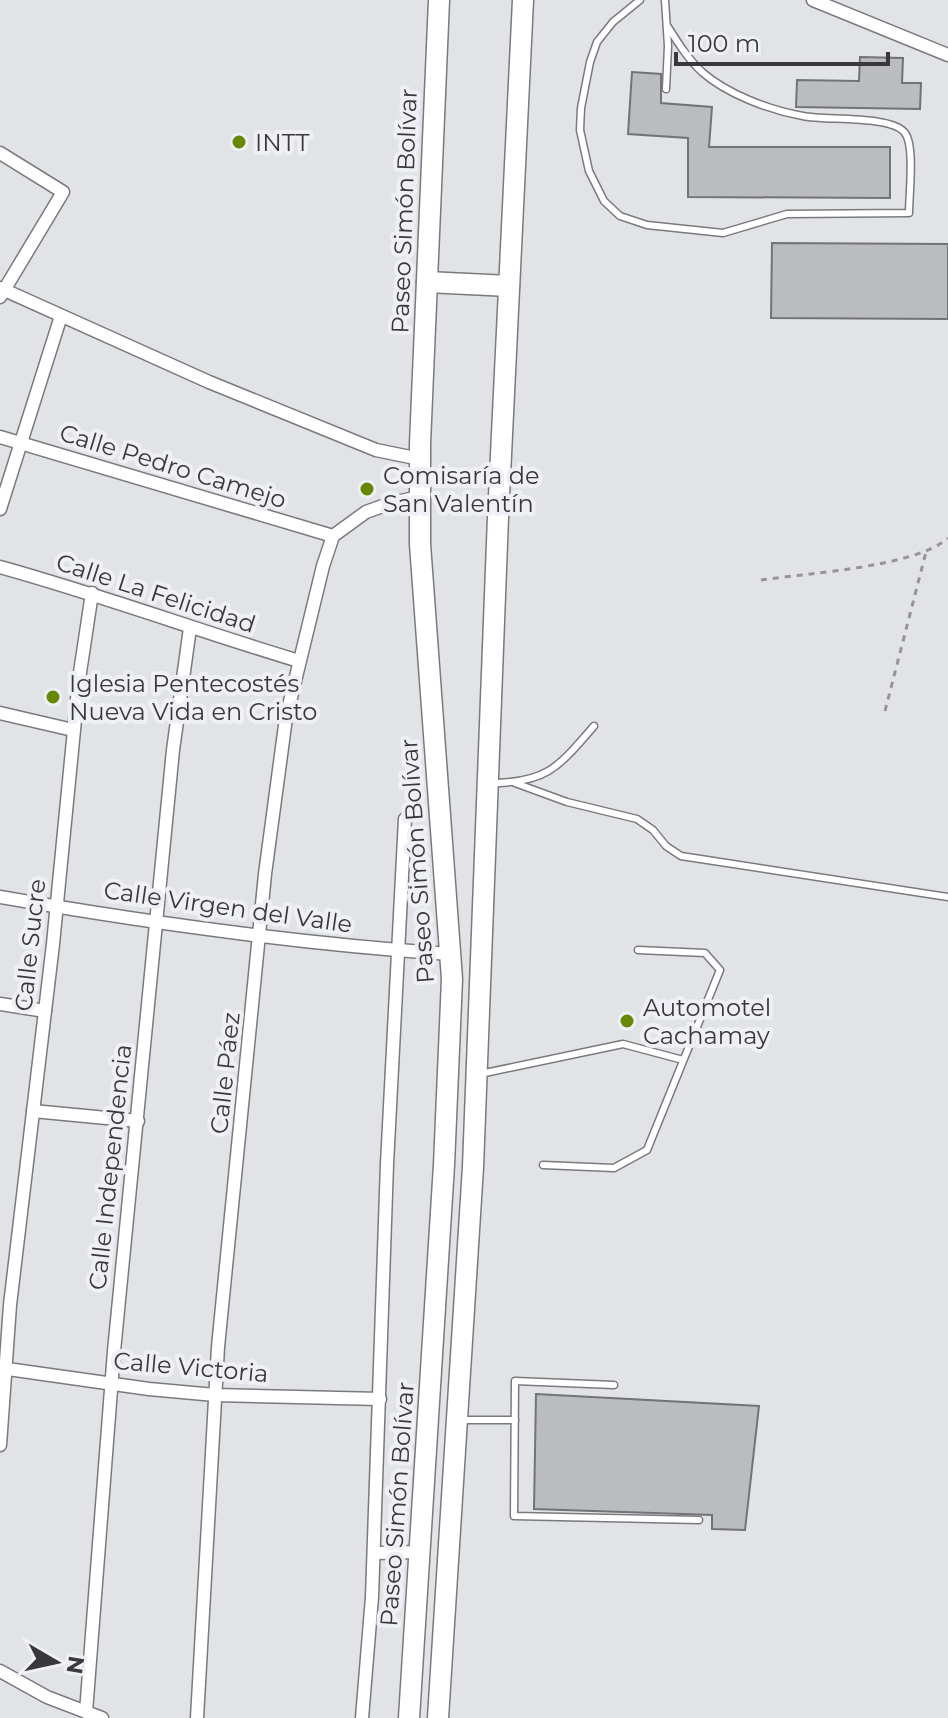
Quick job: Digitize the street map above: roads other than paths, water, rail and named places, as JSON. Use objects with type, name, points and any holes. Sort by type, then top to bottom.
[{"type":"main road","name":"Paseo Simón Bolívar","points":[[409,1718],[445,1151],[451,954],[422,597],[420,497],[439,0]]},
{"type":"main road","points":[[438,1718],[477,1075],[487,783],[523,0]]},
{"type":"main road","points":[[427,282],[509,286]]},
{"type":"street","points":[[813,0],[948,55]]},
{"type":"street","points":[[0,153],[63,192],[1,292],[376,450],[420,459]]},
{"type":"street","points":[[0,509],[61,316]]},
{"type":"street","name":"Calle Pedro Camejo","points":[[0,437],[333,536]]},
{"type":"street","points":[[333,536],[366,512],[420,497]]},
{"type":"street","name":"Calle Páez","points":[[197,1718],[215,1395],[273,809],[286,718],[333,536]]},
{"type":"street","name":"Calle La Felicidad","points":[[0,567],[92,593],[190,628],[299,661]]},
{"type":"street","name":"Calle Sucre","points":[[0,1445],[3,1369],[57,906],[73,730],[92,593]]},
{"type":"street","name":"Calle Independencia","points":[[86,1712],[111,1384],[173,750],[190,628]]},
{"type":"street","points":[[0,713],[73,730]]},
{"type":"street","name":"Paseo Simón Bolívar","points":[[362,1718],[374,1553],[387,1164],[405,819]]},
{"type":"street","name":"Calle Virgen del Valle","points":[[0,897],[260,936],[451,954]]},
{"type":"street","points":[[0,1004],[45,1011]]},
{"type":"street","points":[[33,1111],[138,1121]]},
{"type":"street","name":"Calle Victoria","points":[[3,1369],[215,1395],[380,1399]]},
{"type":"street","points":[[374,1553],[420,1552]]},
{"type":"street","points":[[0,1671],[47,1697],[102,1718]]},
{"type":"lane","points":[[640,0],[613,22],[597,42],[581,108],[580,130],[589,171],[604,201],[620,216],[647,225],[723,233],[787,214],[909,213],[910,145],[899,127],[805,117],[736,93],[717,84],[700,70],[668,27]]},
{"type":"lane","points":[[665,0],[668,27],[666,89]]},
{"type":"lane","points":[[515,783],[558,767],[594,726]]},
{"type":"lane","points":[[487,783],[515,783],[567,802],[637,819],[681,856],[948,897]]},
{"type":"lane","points":[[543,1165],[614,1168],[647,1150],[720,970],[705,953],[638,950]]},
{"type":"lane","points":[[477,1075],[623,1044],[683,1060]]},
{"type":"lane","points":[[614,1385],[515,1381],[514,1516],[699,1520]]},
{"type":"lane","points":[[457,1420],[515,1420]]},
{"type":"place","name":"INTT","points":[[239,142]]},
{"type":"place","name":"Comisaría de San Valentín","points":[[367,489]]},
{"type":"place","name":"Iglesia Pentecostés Nueva Vida en Cristo","points":[[53,697]]},
{"type":"place","name":"Automotel Cachamay","points":[[627,1021]]}]
